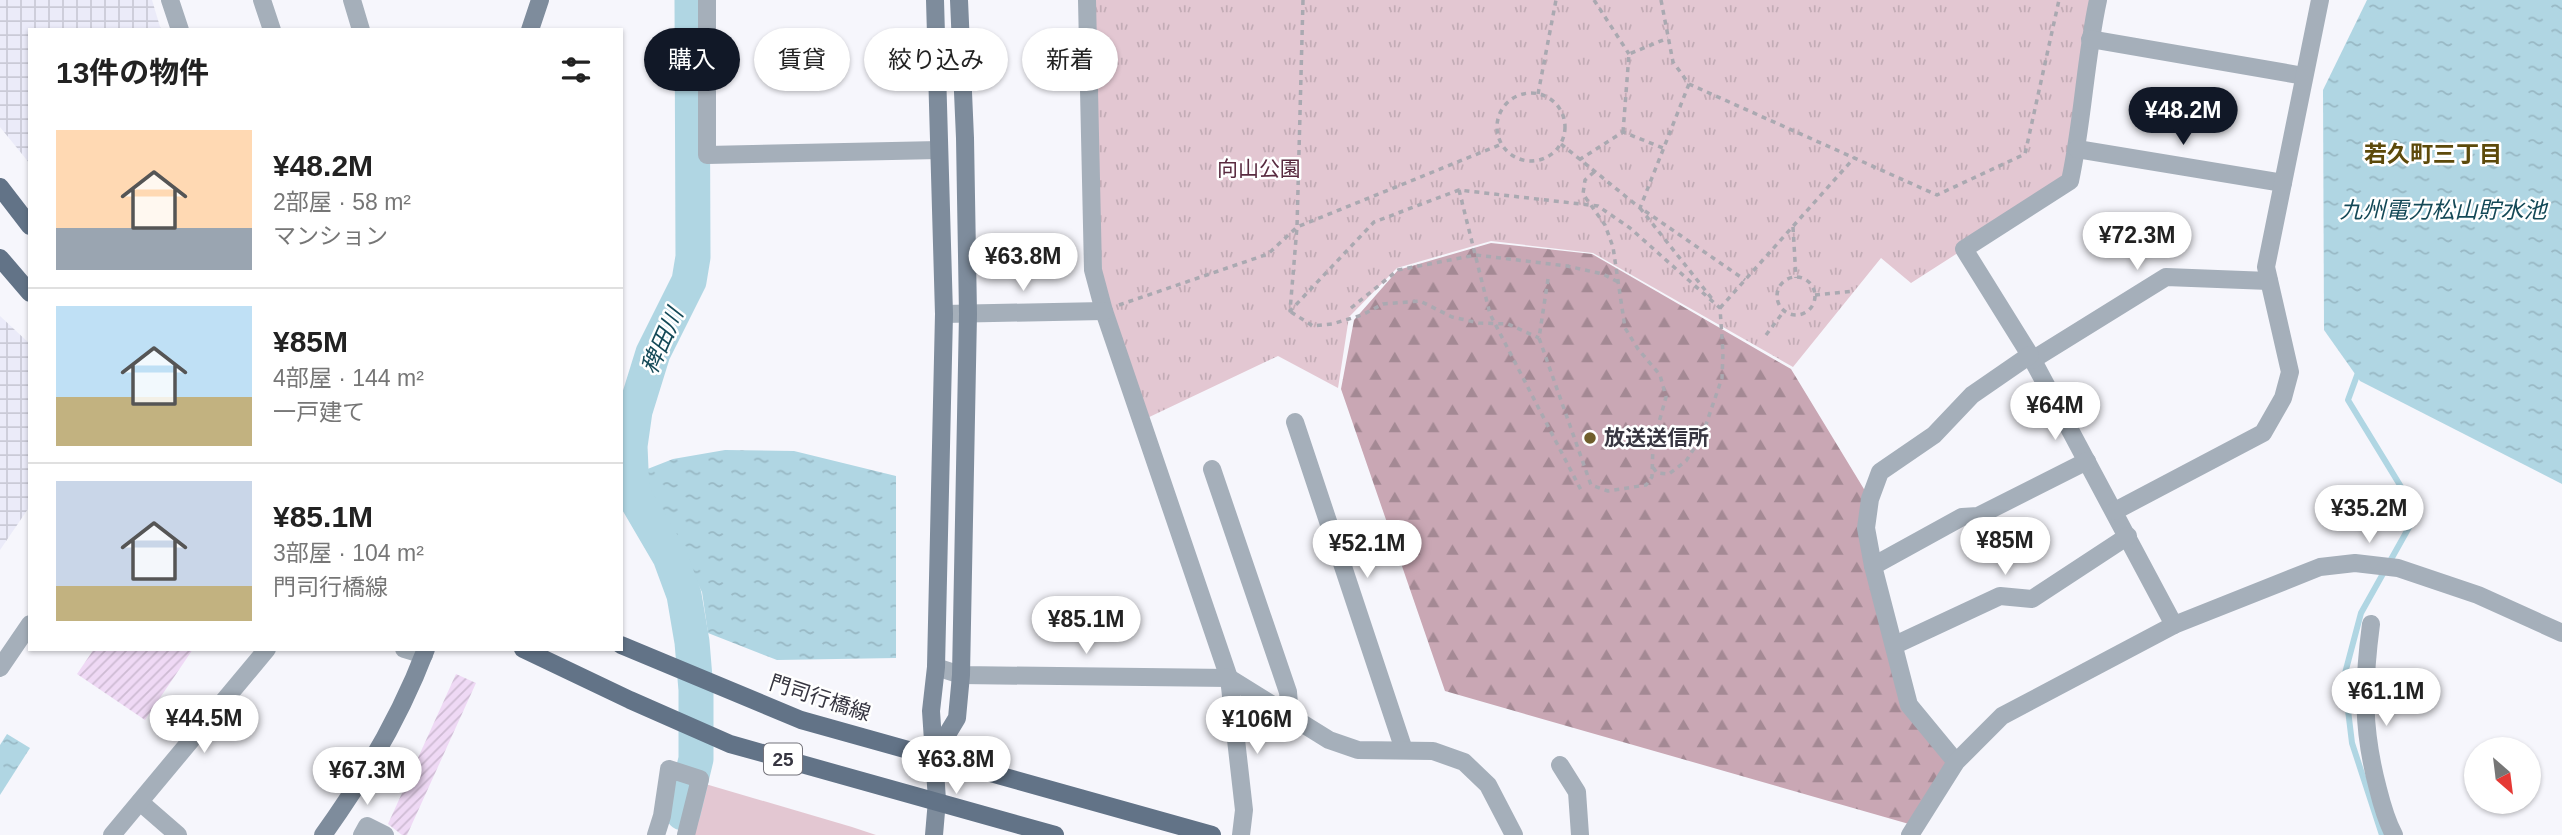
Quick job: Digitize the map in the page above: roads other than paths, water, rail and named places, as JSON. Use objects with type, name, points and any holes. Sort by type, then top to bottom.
[{"type":"main road","points":[[0,187],[28,223]]},
{"type":"main road","points":[[0,258],[28,291]]},
{"type":"main road","name":"門司行橋線","points":[[623,646],[801,720],[1212,835]]},
{"type":"main road","name":"25","points":[[527,651],[730,744],[1055,835]]},
{"type":"street","points":[[170,0],[179,28]]},
{"type":"street","points":[[262,0],[271,28]]},
{"type":"street","points":[[352,0],[360,28]]},
{"type":"street","points":[[531,28],[540,0]]},
{"type":"street","points":[[707,0],[707,155],[939,150]]},
{"type":"street","points":[[934,835],[937,800],[931,711],[936,667],[944,314],[935,0]]},
{"type":"street","points":[[934,756],[957,718],[961,675],[968,314],[959,0]]},
{"type":"street","points":[[1087,0],[1093,270],[1104,310],[1228,678],[1244,810],[1241,835]]},
{"type":"street","points":[[2098,0],[2070,181],[1964,249],[2031,358],[2174,625]]},
{"type":"street","points":[[2115,511],[2263,433],[2283,398],[2290,372],[2266,267],[2320,0]]},
{"type":"street","points":[[2090,39],[2304,76]]},
{"type":"street","points":[[2077,149],[2283,183]]},
{"type":"street","points":[[1955,762],[1909,705],[1873,566],[1866,528],[1870,499],[1880,472],[1934,435],[1972,395],[2166,277],[2269,281]]},
{"type":"street","points":[[944,314],[1104,310]]},
{"type":"street","points":[[1295,422],[1404,750]]},
{"type":"street","points":[[1873,566],[1962,517],[1978,516],[2087,461]]},
{"type":"street","points":[[1212,469],[1288,692],[1290,716]]},
{"type":"street","points":[[1895,645],[2000,596],[2032,598],[2128,536]]},
{"type":"street","points":[[1919,832],[1955,762],[2002,716],[2174,625],[2320,567],[2355,563],[2398,568],[2477,595],[2562,633]]},
{"type":"street","points":[[2371,624],[2365,670],[2364,708],[2370,759],[2387,821],[2394,835]]},
{"type":"street","points":[[0,668],[28,627]]},
{"type":"street","points":[[112,835],[265,651]]},
{"type":"street","points":[[323,835],[349,799],[399,712],[425,652]]},
{"type":"street","points":[[936,667],[961,675],[1228,678],[1329,740],[1358,750],[1433,751],[1464,762],[1488,785],[1514,835]]},
{"type":"street","points":[[1560,765],[1577,792],[1580,835]]},
{"type":"street","points":[[656,835],[662,816],[669,769],[699,779],[686,835]]},
{"type":"street","points":[[140,802],[178,835]]},
{"type":"street","points":[[362,835],[367,826],[386,835]]},
{"type":"water","name":"九州電力松山貯水池","points":[[2367,0],[2562,0],[2562,484],[2360,381],[2324,330],[2323,90]]},
{"type":"water","points":[[725,450],[794,451],[896,476],[896,658],[777,660],[708,633],[702,592],[681,553],[647,501],[645,470],[673,459]]},
{"type":"water","points":[[7,734],[30,748],[0,795],[0,745]]},
{"type":"waterway","name":"稗田川","points":[[683,813],[696,759],[696,690],[692,642],[684,595],[670,557],[632,492],[630,446],[635,411],[653,353],[689,281],[693,257],[692,0]]},
{"type":"waterway","points":[[2359,370],[2348,400],[2417,513],[2361,613],[2344,677],[2352,743],[2382,835]]},
{"type":"place","name":"放送送信所","points":[[1590,438]]},
{"type":"district","name":"若久町三丁目","points":[[2433,154]]},
{"type":"park label","name":"向山公園","points":[[1259,169]]}]
